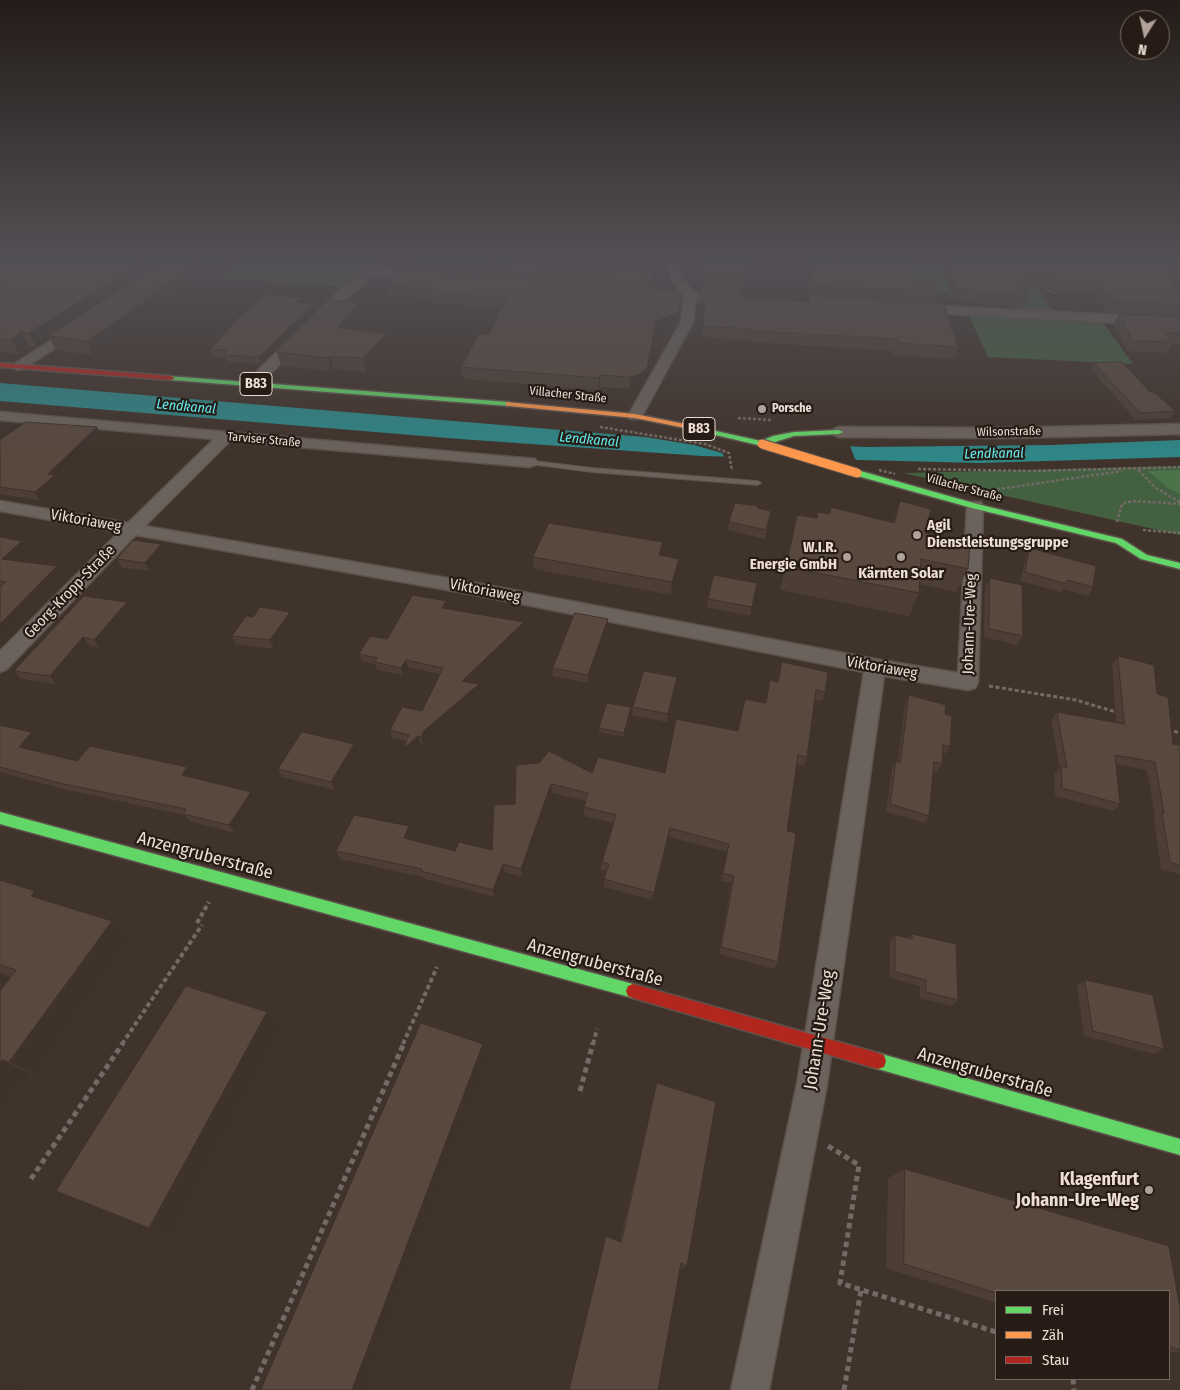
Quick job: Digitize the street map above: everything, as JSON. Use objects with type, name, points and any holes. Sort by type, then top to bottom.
[{"type":"main road","name":"Villacher Straße","points":[[0,364],[567,408],[635,416],[706,430],[762,444],[951,499],[977,498],[1119,541],[1144,557],[1180,566]]},
{"type":"main road","points":[[635,416],[735,421]]},
{"type":"main road","points":[[774,423],[839,432]]},
{"type":"main road","points":[[762,444],[776,438],[794,434],[839,432]]},
{"type":"main road","name":"Villacher Straße","points":[[1119,541],[1138,533]]},
{"type":"main road","name":"Anzengruberstraße","points":[[0,818],[818,1043],[1180,1147]]},
{"type":"street","points":[[18,366],[80,326]]},
{"type":"street","points":[[252,384],[311,326]]},
{"type":"street","points":[[635,416],[686,326]]},
{"type":"street","name":"Tarviser Straße","points":[[0,416],[529,462]]},
{"type":"street","name":"Wilsonstraße","points":[[839,432],[1003,433],[1180,429]]},
{"type":"street","name":"Georg-Kropp-Straße","points":[[0,664],[226,436]]},
{"type":"street","name":"Johann-Ure-Weg","points":[[968,682],[977,498]]},
{"type":"street","name":"Viktoriaweg","points":[[0,506],[476,589],[874,667],[968,682]]},
{"type":"street","name":"Johann-Ure-Weg","points":[[750,1390],[803,1132],[874,667]]},
{"type":"lane","points":[[529,462],[592,470],[757,483]]},
{"type":"path","points":[[735,421],[774,423]]},
{"type":"path","points":[[600,427],[705,444],[729,452],[732,471]]},
{"type":"path","points":[[918,469],[1033,471],[1180,467]]},
{"type":"path","points":[[889,469],[898,469]]},
{"type":"path","points":[[977,498],[1137,469]]},
{"type":"path","points":[[1137,469],[1156,488],[1180,503]]},
{"type":"path","points":[[951,499],[997,496]]},
{"type":"path","points":[[1108,520],[1117,523],[1122,504],[1132,501],[1180,503]]},
{"type":"path","points":[[1138,533],[1180,533]]},
{"type":"path","points":[[968,682],[1076,700],[1127,715]]},
{"type":"path","points":[[1162,727],[1180,733]]},
{"type":"path","points":[[31,1179],[202,925]]},
{"type":"path","points":[[252,1390],[448,942]]},
{"type":"path","points":[[580,1091],[597,1029]]},
{"type":"path","points":[[803,1132],[859,1165],[840,1282],[995,1332]]},
{"type":"path","points":[[844,1390],[861,1290]]},
{"type":"green space","points":[[974,326],[1105,326],[1133,364],[988,357]]},
{"type":"green space","points":[[1180,466],[1180,535],[903,473]]},
{"type":"green space","points":[[1180,470],[1180,494],[1168,488],[1148,471]]},
{"type":"water","name":"Lendkanal","points":[[0,383],[645,437],[865,447],[1052,445],[1180,440],[1180,457],[979,463],[702,456],[460,439],[0,401]]},
{"type":"pier","points":[[621,433],[849,443],[855,459],[863,464],[726,459],[722,453],[694,445]]},
{"type":"building","points":[[0,326],[40,326],[29,333],[21,332],[11,340],[0,339]]},
{"type":"building","points":[[64,326],[109,326],[87,341],[48,336]]},
{"type":"building","points":[[231,326],[291,326],[259,357],[224,355],[227,350],[210,350]]},
{"type":"building","points":[[304,326],[338,326],[337,327],[387,334],[363,358],[330,356],[328,358],[277,352]]},
{"type":"building","points":[[493,326],[655,326],[647,368],[639,375],[630,377],[600,375],[599,378],[461,367],[479,334],[489,334]]},
{"type":"building","points":[[703,326],[951,326],[958,347],[898,343],[897,339],[753,331],[753,329]]},
{"type":"building","points":[[1125,326],[1180,326],[1180,334],[1166,333],[1173,342],[1133,341]]},
{"type":"building","points":[[1122,362],[1150,392],[1154,392],[1175,411],[1140,413],[1094,363]]},
{"type":"building","points":[[26,422],[97,427],[48,474],[55,475],[35,492],[0,487],[0,440]]},
{"type":"building","points":[[900,501],[931,509],[925,533],[970,543],[968,569],[921,559],[919,593],[786,567],[797,515],[817,518],[818,512],[830,514],[831,507],[894,523]]},
{"type":"building","points":[[735,503],[758,506],[757,508],[771,511],[766,530],[729,522]]},
{"type":"building","points":[[549,523],[663,542],[659,555],[679,559],[672,582],[533,557]]},
{"type":"building","points":[[0,537],[22,541],[2,559],[57,566],[0,624],[0,587],[6,582],[0,581]]},
{"type":"building","points":[[133,540],[161,544],[145,563],[117,559]]},
{"type":"building","points":[[1030,548],[1096,566],[1093,587],[1067,580],[1066,584],[1025,572]]},
{"type":"building","points":[[714,575],[757,583],[752,607],[708,599]]},
{"type":"building","points":[[990,578],[1022,585],[1023,636],[989,629]]},
{"type":"building","points":[[413,595],[446,601],[442,608],[524,622],[462,681],[479,684],[424,731],[421,737],[418,736],[403,749],[409,735],[390,730],[402,707],[422,711],[443,668],[406,660],[401,668],[375,662],[377,658],[359,654],[370,636],[387,639]]},
{"type":"building","points":[[84,596],[127,602],[94,640],[83,637],[50,676],[14,671]]},
{"type":"building","points":[[260,607],[290,612],[270,640],[232,636],[246,616],[253,617]]},
{"type":"building","points":[[575,613],[608,619],[588,675],[553,668]]},
{"type":"building","points":[[1118,656],[1154,665],[1157,694],[1168,697],[1173,744],[1180,745],[1180,865],[1170,862],[1155,762],[1115,755],[1120,804],[1062,788],[1061,766],[1067,768],[1057,712],[1124,724]]},
{"type":"building","points":[[782,662],[828,672],[825,692],[816,690],[807,757],[798,755],[787,831],[796,833],[778,962],[721,947],[734,876],[723,873],[729,844],[670,828],[654,893],[604,879],[609,864],[602,862],[616,815],[584,807],[588,793],[551,784],[521,869],[503,864],[493,890],[421,871],[422,869],[336,851],[354,815],[409,826],[404,838],[455,851],[459,842],[492,850],[494,805],[515,804],[516,765],[539,763],[549,751],[592,773],[598,757],[665,773],[676,719],[738,731],[745,699],[766,703],[770,680],[778,682]]},
{"type":"building","points":[[644,671],[677,677],[668,714],[633,707]]},
{"type":"building","points":[[909,695],[946,705],[945,714],[952,716],[950,747],[943,745],[942,764],[934,762],[929,816],[890,804],[896,761],[900,763]]},
{"type":"building","points":[[607,703],[631,707],[624,733],[599,728]]},
{"type":"building","points":[[0,725],[32,732],[19,747],[77,761],[90,746],[187,767],[182,775],[251,792],[229,825],[183,814],[186,809],[59,783],[0,767]]},
{"type":"building","points":[[302,732],[354,744],[331,782],[278,769]]},
{"type":"building","points":[[0,880],[35,891],[31,896],[112,921],[9,1062],[2,1060],[0,1062],[0,991],[16,970],[0,965]]},
{"type":"building","points":[[912,934],[956,944],[958,1000],[926,992],[926,980],[895,972],[895,935],[912,939]]},
{"type":"building","points":[[1085,980],[1153,995],[1164,1049],[1093,1031]]},
{"type":"building","points":[[186,986],[267,1012],[149,1228],[56,1191]]},
{"type":"building","points":[[421,1023],[483,1044],[352,1390],[261,1390]]},
{"type":"building","points":[[657,1083],[716,1102],[687,1266],[681,1263],[658,1390],[569,1390],[606,1236],[621,1242]]},
{"type":"building","points":[[905,1169],[1169,1246],[1180,1308],[1180,1350],[1170,1346],[1170,1290],[995,1290],[995,1293],[904,1264]]},
{"type":"traffic: fast","points":[[171,378],[509,404]]},
{"type":"traffic: fast","points":[[710,431],[762,444],[776,438],[794,434],[839,432]]},
{"type":"traffic: fast","points":[[857,473],[975,506],[1119,541],[1144,557],[1180,566]]},
{"type":"traffic: fast","points":[[0,818],[633,991]]},
{"type":"traffic: fast","points":[[878,1061],[1180,1147]]},
{"type":"traffic: slow","points":[[509,404],[635,416],[710,431]]},
{"type":"traffic: slow","points":[[762,444],[857,473]]},
{"type":"traffic: jam","points":[[0,365],[171,378]]},
{"type":"traffic: jam","points":[[633,991],[878,1061]]},
{"type":"place","name":"Porsche","points":[[762,409]]},
{"type":"place","name":"Agil Dienstleistungsgruppe","points":[[917,535]]},
{"type":"place","name":"W.I.R. Energie GmbH","points":[[847,557]]},
{"type":"place","name":"Kärnten Solar","points":[[901,557]]},
{"type":"place","name":"Klagenfurt Johann-Ure-Weg","points":[[1149,1190]]}]
